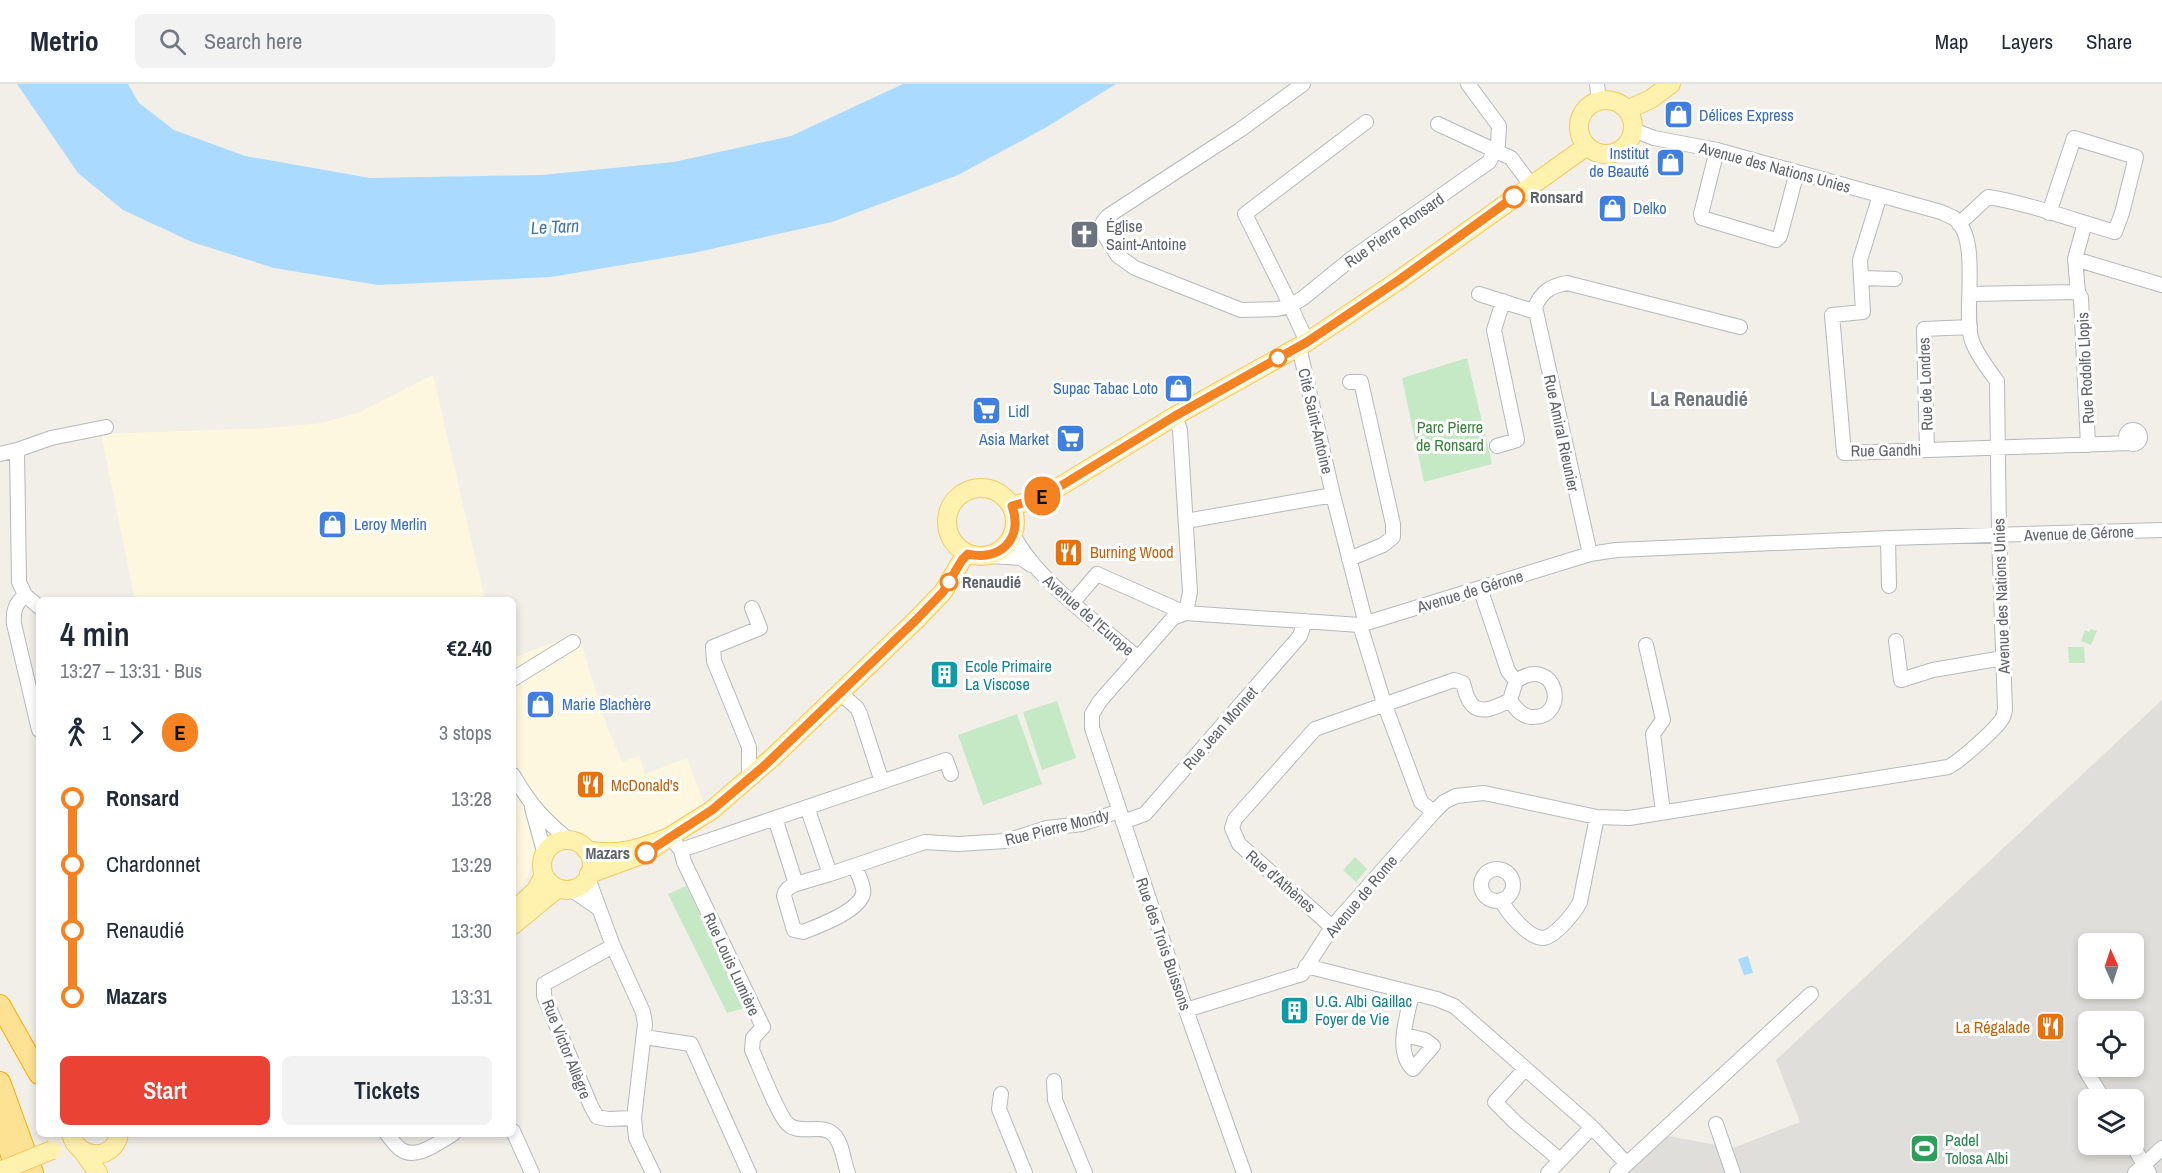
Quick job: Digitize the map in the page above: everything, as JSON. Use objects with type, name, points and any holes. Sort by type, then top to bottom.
[{"type":"highway","points":[[0,1005],[36,1069]]},
{"type":"highway","points":[[0,1082],[33,1173]]},
{"type":"highway","points":[[0,1122],[17,1173]]},
{"type":"main road","points":[[1627,110],[1651,99],[1671,84]]},
{"type":"main road","points":[[1598,92],[1627,110],[1631,116],[1633,130],[1630,138],[1619,150],[1602,153],[1587,146],[1582,138],[1580,120],[1598,92]]},
{"type":"main road","points":[[1012,506],[1042,496],[1175,416],[1303,344],[1399,280],[1587,146]]},
{"type":"main road","points":[[981,487],[1000,493],[1012,506],[1016,521],[1013,534],[1007,544],[988,556],[968,554],[952,540],[947,530],[946,519],[949,508],[962,493],[981,487]]},
{"type":"main road","points":[[589,876],[675,844],[753,777],[943,592],[968,554]]},
{"type":"main road","points":[[516,923],[565,889],[584,883],[589,876],[591,861],[586,850],[580,844],[569,840],[554,844],[545,855],[542,868],[544,875],[552,885],[565,889]]},
{"type":"main road","points":[[586,850],[607,853],[624,852],[675,844]]},
{"type":"main road","points":[[516,909],[536,890],[544,875]]},
{"type":"main road","points":[[0,1164],[66,1144],[97,1155],[110,1150],[118,1137]]},
{"type":"main road","points":[[0,1171],[66,1144]]},
{"type":"main road","points":[[66,1144],[98,1173]]},
{"type":"main road","points":[[110,1150],[110,1173]]},
{"type":"street","points":[[1290,306],[1241,310],[1135,268],[1118,256],[1105,236],[1103,222],[1108,216],[1240,130],[1303,84]]},
{"type":"street","points":[[1468,84],[1499,126],[1498,144],[1494,150]]},
{"type":"street","name":"Cité Saint-Antoine","points":[[1366,122],[1245,214],[1284,292],[1303,344],[1333,495],[1384,703],[1422,802],[1434,812]]},
{"type":"street","points":[[1438,124],[1511,158],[1531,184]]},
{"type":"street","name":"Avenue des Nations Unies","points":[[1434,812],[1444,802],[1456,796],[1484,793],[1597,817],[1623,818],[1865,782],[1955,764],[2004,716],[1997,381],[1972,341],[1966,234],[1955,219],[1941,212],[1718,150],[1653,138],[1633,130]]},
{"type":"street","points":[[1959,224],[1988,197],[2115,232],[2136,157],[2074,138],[2049,213]]},
{"type":"street","name":"Rue Pierre Ronsard","points":[[1290,306],[1351,259],[1489,162],[1494,150]]},
{"type":"street","points":[[1718,150],[1701,214],[1702,219],[1776,240],[1780,236],[1797,172]]},
{"type":"street","name":"Rue Gandhi","points":[[1880,195],[1860,260],[1863,312],[1832,315],[1844,453],[2130,443]]},
{"type":"street","points":[[2078,292],[2075,259],[2085,223]]},
{"type":"street","points":[[2075,259],[2162,285]]},
{"type":"street","points":[[1861,278],[1895,279]]},
{"type":"street","points":[[1479,294],[1536,312],[1535,307],[1540,296],[1552,285],[1567,283],[1740,327]]},
{"type":"street","name":"Rue Rodolfo Llopis","points":[[1970,294],[2078,292],[2081,298],[2088,444]]},
{"type":"street","points":[[1497,446],[1516,440],[1494,330],[1503,302]]},
{"type":"street","name":"Rue Amiral Rieunier","points":[[1536,312],[1590,554]]},
{"type":"street","name":"Rue de Londres","points":[[1927,450],[1924,329],[1970,327]]},
{"type":"street","points":[[1349,559],[1383,545],[1393,537],[1393,524],[1361,382],[1350,382]]},
{"type":"street","points":[[1138,658],[1173,618],[1185,613],[1190,592],[1180,430],[1175,416]]},
{"type":"street","points":[[0,454],[51,438],[106,427]]},
{"type":"street","points":[[17,450],[17,569],[19,582],[25,595],[36,604]]},
{"type":"street","name":"Cité Saint-Antoine","points":[[1186,521],[1333,495]]},
{"type":"street","name":"Avenue de Gérone","points":[[1073,602],[1097,574],[1185,613],[1363,624],[1590,554],[1627,549],[2162,530]]},
{"type":"street","name":"Avenue de l'Europe","points":[[1013,534],[1020,548],[1040,572]]},
{"type":"street","points":[[1888,538],[1889,586]]},
{"type":"street","name":"Avenue de l'Europe","points":[[988,556],[1021,558],[1138,658]]},
{"type":"street","points":[[1480,588],[1508,671],[1516,681]]},
{"type":"street","points":[[25,595],[18,601],[13,611],[14,624],[36,717]]},
{"type":"street","points":[[752,608],[760,628],[713,647],[714,661],[749,747],[748,771],[753,777]]},
{"type":"street","name":"Rue Jean Monnet","points":[[1121,816],[1146,814],[1300,636],[1305,621]]},
{"type":"street","points":[[1896,641],[1901,680],[1933,670],[2002,658]]},
{"type":"street","points":[[516,677],[573,642]]},
{"type":"street","points":[[1646,645],[1663,720],[1653,734],[1663,812]]},
{"type":"street","name":"Rue des Trois Buissons","points":[[1138,658],[1100,701],[1092,714],[1092,728],[1186,1010],[1244,1173]]},
{"type":"street","points":[[1384,703],[1454,680],[1462,683],[1470,703],[1486,710],[1510,700],[1516,681],[1530,673],[1549,679],[1556,693],[1554,704],[1543,715],[1535,717],[1520,713],[1510,700]]},
{"type":"street","points":[[840,693],[857,708],[860,714],[882,782]]},
{"type":"street","name":"Rue d'Athènes","points":[[1332,927],[1239,844],[1232,828],[1235,819],[1315,729],[1384,703]]},
{"type":"street","points":[[749,747],[757,752],[767,752],[773,758]]},
{"type":"street","points":[[675,844],[775,818],[946,760],[951,774]]},
{"type":"street","points":[[516,780],[530,803],[549,824],[569,840]]},
{"type":"street","points":[[530,803],[545,855]]},
{"type":"street","points":[[807,807],[830,874]]},
{"type":"street","name":"Avenue de Rome","points":[[1186,1010],[1302,974],[1332,927],[1434,812]]},
{"type":"street","name":"Rue Pierre Mondy","points":[[796,884],[925,842],[958,844],[1006,841],[1047,828],[1121,816]]},
{"type":"street","points":[[1501,900],[1514,919],[1535,937],[1544,938],[1552,935],[1580,902],[1597,817]]},
{"type":"street","points":[[775,818],[796,884],[784,892],[794,930],[803,932],[836,919],[861,897],[863,890],[855,866]]},
{"type":"street","name":"Rue Louis Lumière","points":[[675,844],[763,1027],[753,1038],[752,1050],[784,1121],[797,1129],[826,1130],[832,1133],[838,1141],[848,1173]]},
{"type":"street","points":[[589,876],[598,908],[613,946],[643,1012],[645,1037],[634,1118],[636,1138],[653,1173]]},
{"type":"street","points":[[565,889],[598,908]]},
{"type":"street","name":"Rue Victor Allègre","points":[[613,946],[544,984],[544,996],[597,1117],[634,1118]]},
{"type":"street","points":[[1306,966],[1454,1006],[1592,1127],[1622,1169],[1811,994]]},
{"type":"street","points":[[1405,1035],[1412,993]]},
{"type":"street","points":[[645,1037],[690,1044],[749,1173]]},
{"type":"street","points":[[1525,1070],[1496,1102],[1515,1122],[1560,1160]]},
{"type":"street","points":[[1054,1081],[1055,1100],[1085,1173]]},
{"type":"street","points":[[1001,1094],[999,1109],[1025,1173]]},
{"type":"street","points":[[1716,1124],[1733,1173]]},
{"type":"street","points":[[1548,1173],[1592,1127]]},
{"type":"street","points":[[390,1137],[400,1149],[410,1153],[420,1152],[448,1137]]},
{"type":"street","points":[[516,1137],[532,1173]]},
{"type":"street","points":[[2137,1155],[2143,1170],[2162,1148]]},
{"type":"shaded area","points":[[433,375],[484,597],[134,597],[101,434],[271,428],[322,423],[358,413]]},
{"type":"shaded area","points":[[578,633],[605,721],[622,762],[639,756],[645,774],[687,758],[704,804],[651,836],[615,846],[594,843],[585,836],[562,827],[536,846],[528,877],[516,893],[516,657]]},
{"type":"shaded area","points":[[2162,700],[2162,1173],[1608,1173],[1652,1133],[1733,1148],[1800,1122],[1776,1060]]},
{"type":"green space","name":"Parc Pierre de Ronsard","points":[[1467,358],[1492,464],[1424,482],[1402,378]]},
{"type":"green space","points":[[2091,629],[2097,631],[2091,645],[2081,641],[2085,630],[2089,632]]},
{"type":"green space","points":[[2068,647],[2084,647],[2085,663],[2069,663]]},
{"type":"green space","points":[[1057,701],[1076,758],[1042,770],[1023,712]]},
{"type":"green space","points":[[1017,714],[1042,784],[983,805],[958,735]]},
{"type":"green space","points":[[1355,857],[1367,869],[1356,882],[1343,870]]},
{"type":"green space","points":[[686,886],[745,1008],[727,1013],[668,894]]},
{"type":"water","name":"Le Tarn","points":[[17,84],[128,84],[139,103],[174,130],[245,156],[370,178],[542,175],[674,162],[791,136],[903,84],[1116,84],[1045,128],[958,175],[832,222],[693,253],[551,277],[378,285],[274,268],[192,242],[123,210],[78,173]]},
{"type":"water","points":[[1748,956],[1753,973],[1744,975],[1738,959]]},
{"type":"bus line","name":"E","points":[[646,853],[712,810],[753,777],[943,592],[968,554],[988,556],[1007,544],[1013,534],[1016,521],[1012,506],[1042,496],[1059,487],[1175,416],[1307,342],[1399,280],[1514,197]]},
{"type":"place","name":"Délices Express","points":[[1678,115]]},
{"type":"place","name":"Institut de Beauté","points":[[1670,162]]},
{"type":"place","name":"Ronsard","points":[[1514,197]]},
{"type":"place","name":"Delko","points":[[1612,208]]},
{"type":"place","name":"Église Saint-Antoine","points":[[1085,235]]},
{"type":"place","name":"Supac Tabac Loto","points":[[1179,388]]},
{"type":"place","name":"Lidl","points":[[987,411]]},
{"type":"place","name":"Asia Market","points":[[1070,439]]},
{"type":"place","name":"Leroy Merlin","points":[[333,524]]},
{"type":"place","name":"Burning Wood","points":[[1069,552]]},
{"type":"place","name":"Renaudié","points":[[949,582]]},
{"type":"place","name":"Ecole Primaire La Viscose","points":[[944,675]]},
{"type":"place","name":"Marie Blachère","points":[[541,704]]},
{"type":"place","name":"McDonald's","points":[[590,785]]},
{"type":"place","name":"Mazars","points":[[646,853]]},
{"type":"place","name":"U.G. Albi Gaillac Foyer de Vie","points":[[1294,1010]]},
{"type":"place","name":"La Régalade","points":[[2051,1027]]},
{"type":"place","name":"Padel Tolosa Albi","points":[[1924,1149]]},
{"type":"district","name":"La Renaudié","points":[[1699,399]]}]
